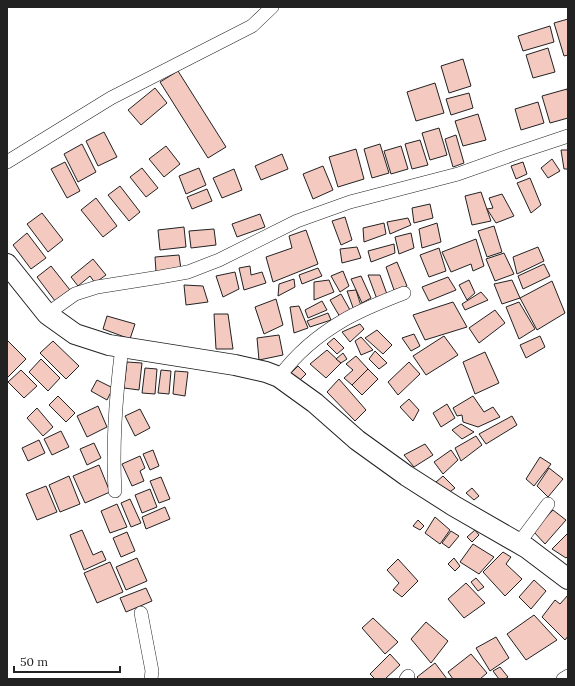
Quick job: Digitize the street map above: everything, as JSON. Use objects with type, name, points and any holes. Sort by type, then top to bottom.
[{"type":"main road","points":[[7,264],[46,314],[75,334],[109,345],[235,365],[266,372],[279,377],[315,403],[357,440],[407,476],[454,506],[519,543],[568,579]]},
{"type":"street","points":[[7,162],[111,98],[252,26],[272,7]]},
{"type":"street","points":[[46,314],[75,294],[97,286],[188,272],[219,260],[297,221],[350,202],[458,174],[568,136]]},
{"type":"street","points":[[279,377],[294,359],[326,332],[346,319],[404,293]]},
{"type":"street","points":[[115,490],[113,462],[117,383],[122,346]]},
{"type":"street","points":[[519,543],[548,504]]},
{"type":"street","points":[[141,613],[152,671],[151,679]]},
{"type":"street","points":[[563,679],[568,676]]},
{"type":"building","points":[[568,19],[568,55],[564,56],[554,23]]},
{"type":"building","points":[[550,26],[554,42],[523,51],[518,36]]},
{"type":"building","points":[[548,48],[555,72],[533,78],[526,55]]},
{"type":"building","points":[[463,59],[471,86],[449,93],[441,66]]},
{"type":"building","points":[[178,71],[226,147],[208,158],[160,82]]},
{"type":"building","points":[[435,83],[444,113],[416,121],[407,92]]},
{"type":"building","points":[[155,88],[167,103],[141,125],[128,110]]},
{"type":"building","points":[[567,89],[568,118],[550,123],[542,96]]},
{"type":"building","points":[[469,93],[473,108],[451,115],[446,99]]},
{"type":"building","points":[[538,102],[544,123],[521,130],[515,109]]},
{"type":"building","points":[[478,114],[486,140],[463,146],[455,121]]},
{"type":"building","points":[[439,128],[447,155],[430,160],[422,133]]},
{"type":"building","points":[[104,132],[117,157],[98,166],[86,141]]},
{"type":"building","points":[[456,135],[464,163],[453,167],[445,139]]},
{"type":"building","points":[[420,140],[428,165],[412,169],[405,144]]},
{"type":"building","points":[[82,144],[96,172],[78,182],[64,154]]},
{"type":"building","points":[[380,144],[389,173],[372,178],[364,149]]},
{"type":"building","points":[[166,146],[180,164],[164,177],[149,159]]},
{"type":"building","points":[[401,146],[408,169],[391,174],[384,151]]},
{"type":"building","points":[[356,149],[364,179],[338,187],[329,157]]},
{"type":"building","points":[[561,150],[568,150],[568,169],[564,169]]},
{"type":"building","points":[[282,154],[288,169],[261,180],[255,166]]},
{"type":"building","points":[[552,159],[560,171],[548,178],[541,168]]},
{"type":"building","points":[[65,162],[80,191],[67,198],[51,169]]},
{"type":"building","points":[[523,162],[527,174],[516,179],[511,166]]},
{"type":"building","points":[[323,166],[333,190],[313,199],[303,174]]},
{"type":"building","points":[[142,168],[158,188],[146,197],[130,177]]},
{"type":"building","points":[[199,168],[206,185],[186,194],[179,176]]},
{"type":"building","points":[[234,169],[242,190],[222,198],[213,178]]},
{"type":"building","points":[[530,178],[541,205],[531,213],[517,183]]},
{"type":"building","points":[[120,186],[140,212],[129,221],[108,195]]},
{"type":"building","points":[[207,189],[212,201],[192,209],[187,197]]},
{"type":"building","points":[[481,192],[491,221],[472,225],[465,196]]},
{"type":"building","points":[[502,194],[514,216],[496,223],[487,209],[493,208],[489,198]]},
{"type":"building","points":[[96,198],[117,226],[103,237],[81,210]]},
{"type":"building","points":[[430,204],[433,218],[414,223],[412,208]]},
{"type":"building","points":[[42,213],[63,240],[48,252],[27,224]]},
{"type":"building","points":[[260,214],[265,227],[237,237],[232,224]]},
{"type":"building","points":[[345,217],[352,240],[341,245],[332,221]]},
{"type":"building","points":[[408,218],[411,225],[390,234],[387,222]]},
{"type":"building","points":[[384,223],[386,234],[364,242],[363,228]]},
{"type":"building","points":[[437,223],[441,242],[422,248],[419,229]]},
{"type":"building","points":[[494,226],[502,252],[487,257],[478,231]]},
{"type":"building","points":[[184,227],[186,247],[160,250],[158,230]]},
{"type":"building","points":[[214,229],[216,245],[191,248],[189,231]]},
{"type":"building","points":[[306,230],[318,264],[273,282],[266,257],[292,248],[289,236]]},
{"type":"building","points":[[27,233],[46,258],[31,269],[13,245]]},
{"type":"building","points":[[411,233],[414,248],[399,254],[395,237]]},
{"type":"building","points":[[476,239],[484,266],[473,271],[471,264],[451,272],[442,252]]},
{"type":"building","points":[[394,244],[395,253],[371,262],[368,251]]},
{"type":"building","points":[[357,247],[361,258],[342,263],[340,249]]},
{"type":"building","points":[[538,247],[544,261],[517,274],[513,257]]},
{"type":"building","points":[[439,248],[446,271],[429,277],[420,255]]},
{"type":"building","points":[[504,253],[514,274],[495,281],[486,259]]},
{"type":"building","points":[[179,255],[181,269],[156,272],[155,257]]},
{"type":"building","points":[[93,259],[106,275],[95,283],[90,276],[78,286],[71,277]]},
{"type":"building","points":[[397,262],[407,286],[394,290],[386,267]]},
{"type":"building","points":[[544,264],[550,276],[523,289],[518,276]]},
{"type":"building","points":[[51,266],[70,290],[55,301],[37,277]]},
{"type":"building","points":[[250,266],[251,275],[262,272],[266,283],[244,290],[239,268]]},
{"type":"building","points":[[318,268],[322,276],[302,284],[299,275]]},
{"type":"building","points":[[343,271],[349,286],[340,292],[331,276]]},
{"type":"building","points":[[235,272],[239,289],[223,297],[216,276]]},
{"type":"building","points":[[368,275],[380,275],[388,297],[378,302]]},
{"type":"building","points":[[361,276],[371,298],[362,303],[351,279]]},
{"type":"building","points":[[448,277],[456,290],[429,301],[422,287]]},
{"type":"building","points":[[294,279],[295,287],[278,296],[279,284]]},
{"type":"building","points":[[329,280],[334,292],[314,300],[314,282]]},
{"type":"building","points":[[469,280],[475,293],[467,300],[459,285]]},
{"type":"building","points":[[512,280],[520,298],[502,304],[494,284]]},
{"type":"building","points":[[552,281],[565,313],[537,330],[520,298]]},
{"type":"building","points":[[184,285],[203,286],[208,302],[186,305]]},
{"type":"building","points":[[356,290],[362,309],[355,313],[347,291]]},
{"type":"building","points":[[481,292],[488,300],[465,310],[462,304]]},
{"type":"building","points":[[341,294],[350,310],[340,317],[330,300]]},
{"type":"building","points":[[276,299],[283,325],[264,334],[255,307]]},
{"type":"building","points":[[322,301],[327,310],[308,318],[305,310]]},
{"type":"building","points":[[453,302],[467,327],[425,340],[413,315]]},
{"type":"building","points":[[519,302],[535,329],[519,339],[506,307]]},
{"type":"building","points":[[299,306],[308,328],[294,333],[290,307]]},
{"type":"building","points":[[495,310],[505,323],[479,343],[469,328]]},
{"type":"building","points":[[328,313],[331,320],[310,327],[307,321]]},
{"type":"building","points":[[214,314],[228,314],[233,349],[216,349]]},
{"type":"building","points":[[107,316],[135,324],[130,339],[103,329]]},
{"type":"building","points":[[360,324],[364,329],[350,342],[342,332]]},
{"type":"building","points":[[377,330],[392,345],[383,354],[365,338]]},
{"type":"building","points":[[414,334],[420,346],[411,351],[402,338]]},
{"type":"building","points":[[279,335],[283,355],[259,360],[257,338]]},
{"type":"building","points":[[444,336],[458,355],[426,375],[413,356]]},
{"type":"building","points":[[540,336],[545,347],[526,358],[520,345]]},
{"type":"building","points":[[361,337],[373,350],[361,355],[355,341]]},
{"type":"building","points":[[334,338],[344,348],[337,354],[327,344]]},
{"type":"building","points":[[7,340],[26,359],[7,378]]},
{"type":"building","points":[[53,341],[79,366],[66,379],[40,353]]},
{"type":"building","points":[[327,350],[341,363],[326,378],[310,364]]},
{"type":"building","points":[[375,351],[387,363],[379,369],[369,359]]},
{"type":"building","points":[[485,352],[499,383],[475,394],[463,362]]},
{"type":"building","points":[[343,353],[347,359],[341,363],[336,359]]},
{"type":"building","points":[[356,356],[368,369],[352,385],[344,378],[353,370],[346,364]]},
{"type":"building","points":[[41,359],[60,378],[48,391],[29,372]]},
{"type":"building","points":[[127,362],[142,363],[139,390],[124,388]]},
{"type":"building","points":[[409,362],[420,374],[398,395],[388,382]]},
{"type":"building","points":[[298,366],[306,374],[297,383],[289,375]]},
{"type":"building","points":[[145,368],[157,369],[155,394],[142,393]]},
{"type":"building","points":[[368,369],[378,379],[362,395],[352,385]]},
{"type":"building","points":[[21,370],[37,386],[24,398],[8,382]]},
{"type":"building","points":[[161,370],[171,371],[169,394],[158,393]]},
{"type":"building","points":[[175,371],[188,372],[185,396],[173,394]]},
{"type":"building","points":[[339,379],[366,410],[355,421],[327,392]]},
{"type":"building","points":[[97,380],[113,388],[107,400],[91,391]]},
{"type":"building","points":[[58,396],[75,413],[66,422],[49,405]]},
{"type":"building","points":[[473,396],[484,412],[493,407],[500,417],[478,427],[463,422],[462,415],[457,416],[453,408]]},
{"type":"building","points":[[409,399],[419,410],[413,421],[400,407]]},
{"type":"building","points":[[447,404],[455,418],[441,427],[433,413]]},
{"type":"building","points":[[98,406],[107,427],[87,437],[77,416]]},
{"type":"building","points":[[37,408],[53,427],[43,436],[27,418]]},
{"type":"building","points":[[140,409],[150,428],[135,436],[125,416]]},
{"type":"building","points":[[512,416],[517,425],[486,444],[479,434]]},
{"type":"building","points":[[461,424],[474,432],[462,439],[452,430]]},
{"type":"building","points":[[61,431],[69,447],[52,455],[44,439]]},
{"type":"building","points":[[476,436],[482,445],[461,461],[455,448]]},
{"type":"building","points":[[39,440],[45,453],[28,461],[22,448]]},
{"type":"building","points":[[94,443],[101,458],[87,465],[80,449]]},
{"type":"building","points":[[425,444],[433,455],[414,467],[404,455]]},
{"type":"building","points":[[153,450],[159,466],[150,470],[143,454]]},
{"type":"building","points":[[451,450],[458,460],[443,474],[434,462]]},
{"type":"building","points":[[140,456],[145,468],[140,471],[144,481],[132,486],[122,464]]},
{"type":"building","points":[[540,457],[551,464],[534,486],[526,479]]},
{"type":"building","points":[[99,465],[110,492],[85,503],[73,476]]},
{"type":"building","points":[[549,468],[563,479],[548,497],[537,486]]},
{"type":"building","points":[[69,476],[80,504],[60,512],[49,485]]},
{"type":"building","points":[[443,476],[455,488],[447,494],[436,482]]},
{"type":"building","points":[[161,477],[170,499],[159,503],[150,481]]},
{"type":"building","points":[[46,486],[57,512],[37,520],[26,494]]},
{"type":"building","points":[[472,488],[479,496],[474,500],[466,493]]},
{"type":"building","points":[[150,489],[157,507],[142,513],[135,495]]},
{"type":"building","points":[[130,499],[141,523],[131,527],[121,503]]},
{"type":"building","points":[[117,504],[127,527],[110,533],[101,511]]},
{"type":"building","points":[[165,507],[170,519],[146,529],[142,517]]},
{"type":"building","points":[[553,510],[566,520],[545,544],[533,531]]},
{"type":"building","points":[[435,517],[450,530],[440,544],[425,533]]},
{"type":"building","points":[[418,520],[424,526],[420,530],[413,526]]},
{"type":"building","points":[[82,530],[93,555],[102,551],[106,560],[84,570],[70,535]]},
{"type":"building","points":[[475,530],[479,535],[472,542],[467,537]]},
{"type":"building","points":[[451,531],[459,536],[449,548],[442,543]]},
{"type":"building","points":[[127,532],[135,551],[121,557],[113,538]]},
{"type":"building","points":[[568,533],[568,556],[566,558],[552,549]]},
{"type":"building","points":[[473,544],[494,557],[479,574],[460,562]]},
{"type":"building","points":[[503,552],[511,557],[506,564],[522,579],[505,596],[483,572]]},
{"type":"building","points":[[137,558],[147,581],[126,590],[116,567]]},
{"type":"building","points":[[454,558],[460,566],[455,571],[448,564]]},
{"type":"building","points":[[398,559],[418,581],[402,597],[393,590],[399,583],[387,570]]},
{"type":"building","points":[[110,562],[123,592],[97,603],[84,573]]},
{"type":"building","points":[[476,578],[484,587],[478,591],[471,582]]},
{"type":"building","points":[[534,580],[546,591],[531,609],[519,597]]},
{"type":"building","points":[[466,583],[485,603],[464,618],[448,599]]},
{"type":"building","points":[[146,588],[152,601],[126,612],[120,598]]},
{"type":"building","points":[[568,595],[568,636],[565,640],[542,617],[555,600],[560,604]]},
{"type":"building","points":[[534,615],[557,640],[526,660],[507,634]]},
{"type":"building","points":[[373,618],[398,642],[385,654],[362,628]]},
{"type":"building","points":[[426,622],[448,641],[431,663],[411,639]]},
{"type":"building","points":[[496,637],[509,658],[490,671],[476,648]]},
{"type":"building","points":[[390,654],[400,665],[385,679],[375,679],[370,674]]},
{"type":"building","points":[[471,654],[487,673],[480,679],[453,679],[448,672]]},
{"type":"building","points":[[435,663],[447,679],[419,679],[417,677]]},
{"type":"building","points":[[500,667],[508,677],[505,679],[499,679],[493,671]]}]
